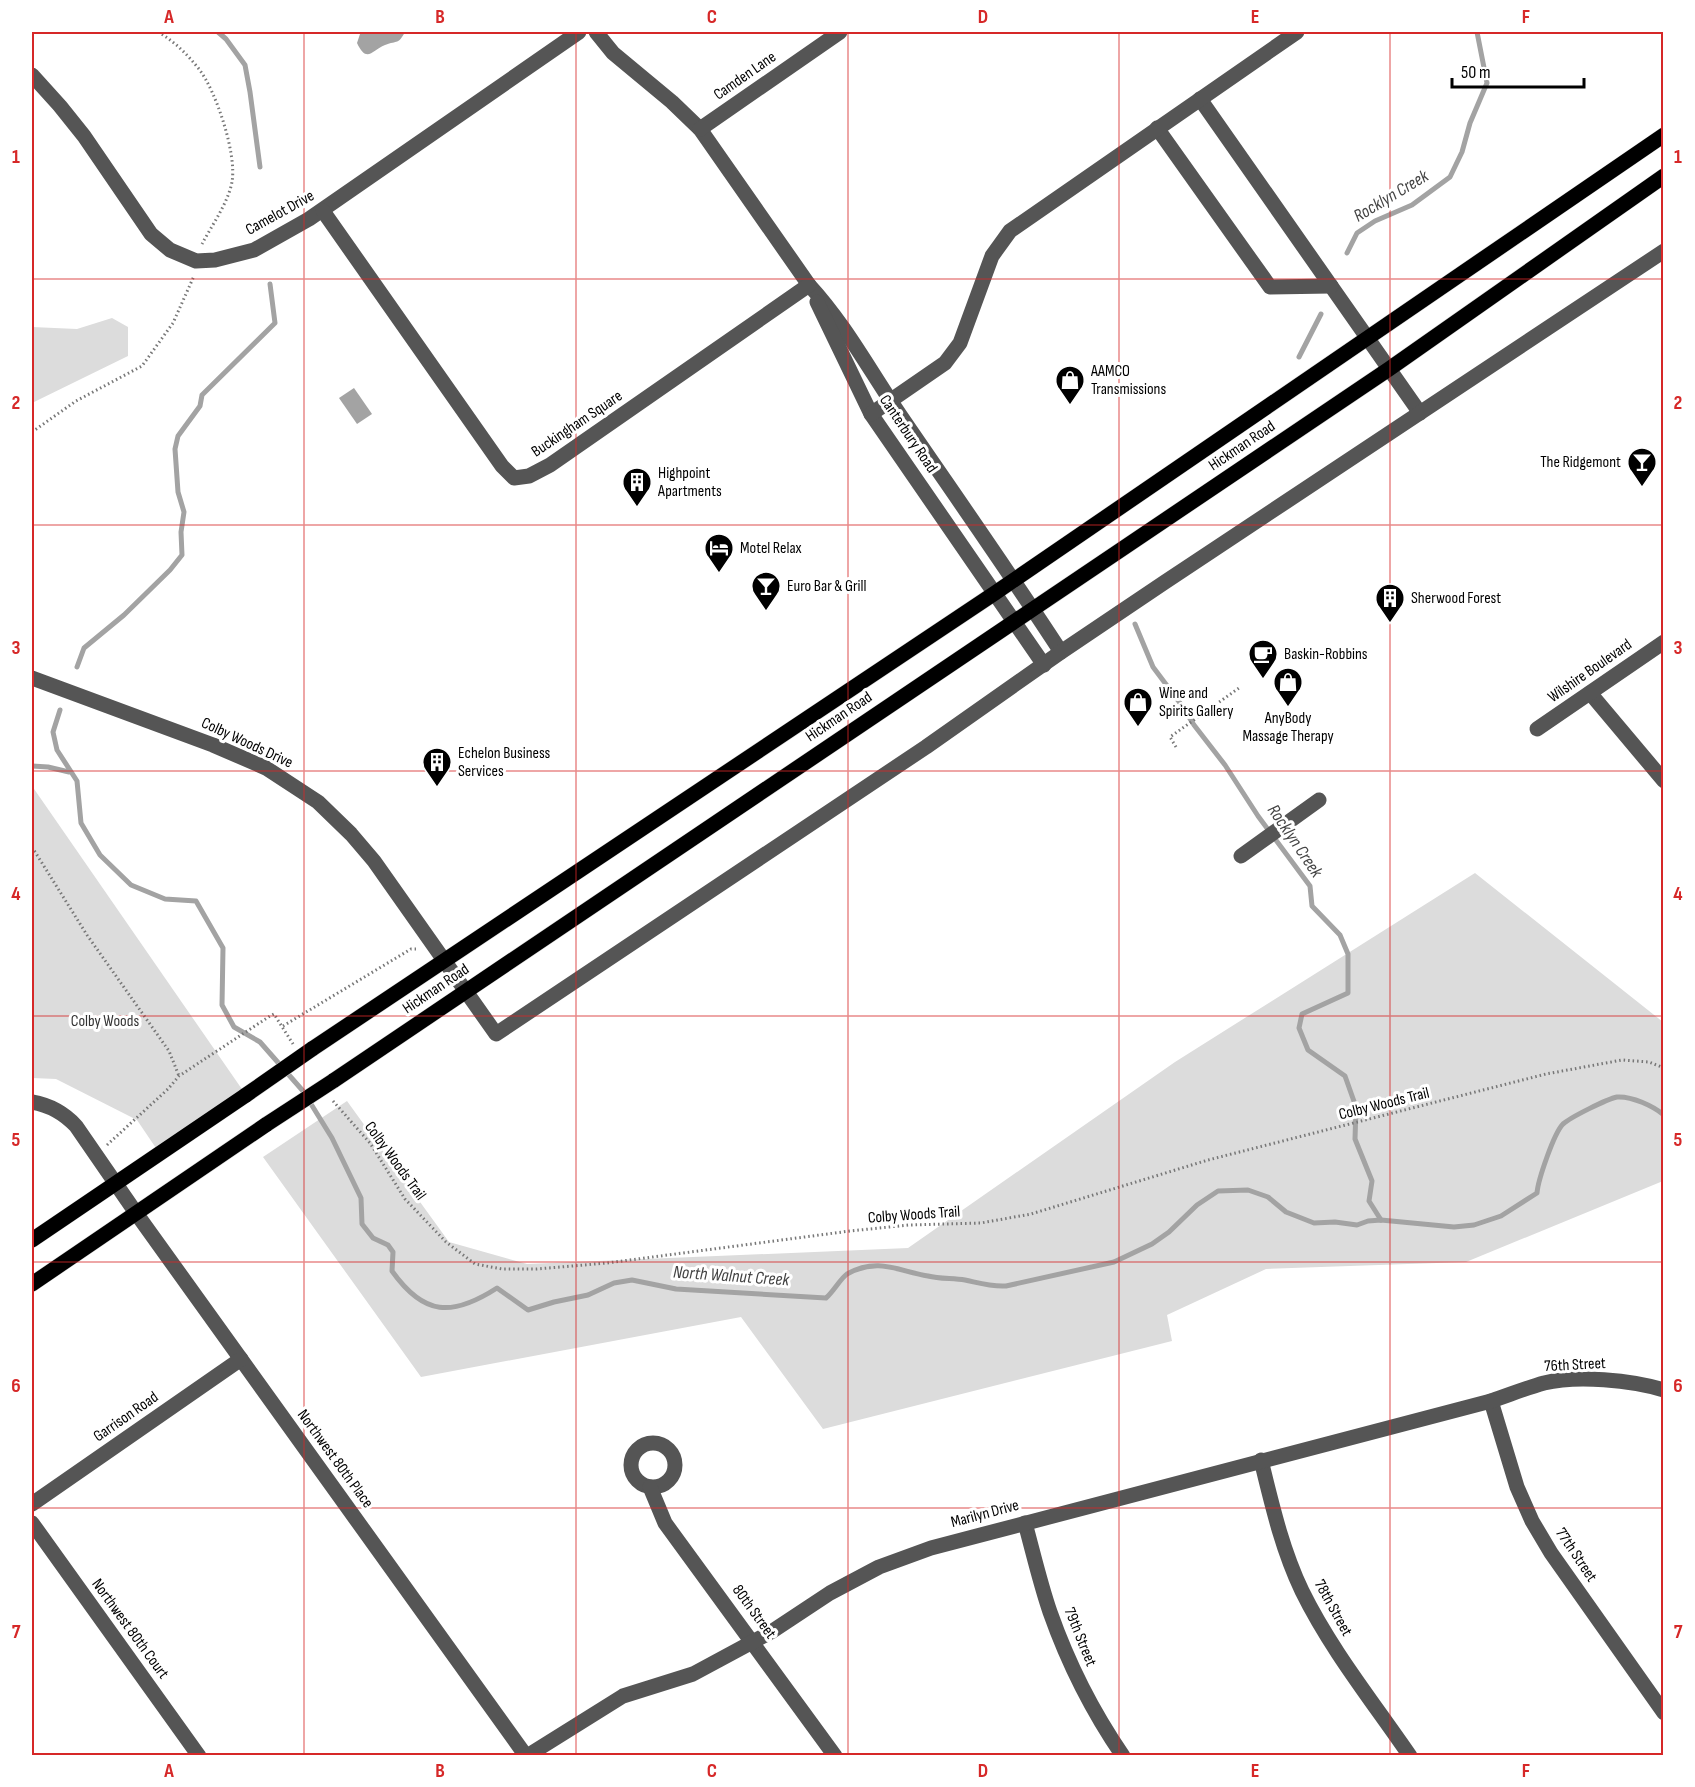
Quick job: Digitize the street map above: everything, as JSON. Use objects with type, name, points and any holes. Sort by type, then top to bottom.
[{"type":"main road","name":"Hickman Road","points":[[32,1240],[246,1095],[305,1051],[1014,580],[1664,135]]},
{"type":"main road","name":"Hickman Road","points":[[32,1284],[1389,369],[1664,176]]},
{"type":"street","name":"Camelot Drive","points":[[32,75],[84,136],[151,234],[170,250],[196,261],[215,260],[254,250],[323,211],[579,32]]},
{"type":"street","name":"Canterbury Road","points":[[596,32],[613,53],[672,102],[699,129],[809,285],[836,317],[1061,652]]},
{"type":"street","name":"Camden Lane","points":[[699,129],[840,32]]},
{"type":"street","points":[[871,414],[945,363],[960,343],[992,256],[1010,231],[1297,32]]},
{"type":"street","points":[[1200,99],[1420,413]]},
{"type":"street","points":[[1157,128],[1270,287],[1331,286]]},
{"type":"street","name":"Buckingham Square","points":[[323,211],[502,466],[509,475],[518,479],[550,465],[809,285]]},
{"type":"street","points":[[1044,665],[1664,251]]},
{"type":"street","name":"Canterbury Road","points":[[809,285],[855,385],[871,414],[1044,665]]},
{"type":"street","name":"Wilshire Boulevard","points":[[1537,729],[1664,642]]},
{"type":"street","name":"Colby Woods Drive","points":[[32,678],[213,745],[266,768],[318,802],[374,861],[496,1034],[916,754],[1044,665]]},
{"type":"street","points":[[1590,693],[1664,781]]},
{"type":"street","points":[[1241,856],[1319,800]]},
{"type":"street","name":"Northwest 80th Place","points":[[32,1102],[43,1104],[67,1116],[526,1755]]},
{"type":"street","name":"Garrison Road","points":[[32,1504],[241,1359]]},
{"type":"street","name":"76th Street","points":[[1491,1401],[1546,1383],[1600,1379],[1664,1390]]},
{"type":"street","name":"Marilyn Drive","points":[[526,1755],[623,1696],[693,1674],[771,1632],[830,1593],[879,1567],[931,1548],[1025,1522],[1491,1401]]},
{"type":"street","name":"77th Street","points":[[1491,1401],[1517,1487],[1532,1521],[1551,1553],[1664,1713]]},
{"type":"street","name":"78th Street","points":[[1261,1460],[1281,1540],[1302,1590],[1329,1640],[1410,1755]]},
{"type":"street","name":"80th Street","points":[[650,1487],[665,1523],[835,1755]]},
{"type":"street","name":"79th Street","points":[[1025,1522],[1050,1611],[1077,1678],[1105,1729],[1124,1755]]},
{"type":"street","name":"Northwest 80th Court","points":[[32,1523],[199,1755]]},
{"type":"path","points":[[1176,747],[1170,736],[1239,688]]},
{"type":"path","points":[[32,847],[87,935],[169,1051],[179,1076]]},
{"type":"path","points":[[283,1026],[411,949],[419,949]]},
{"type":"path","points":[[96,1155],[168,1089],[179,1076],[274,1014],[305,1051]]},
{"type":"path","name":"Colby Woods Trail","points":[[331,1100],[370,1143],[405,1199],[446,1242],[476,1264],[502,1269],[537,1269],[608,1263],[850,1231],[909,1225],[981,1223],[1031,1214],[1163,1173],[1546,1074],[1623,1060],[1649,1062],[1664,1068]]},
{"type":"green space","points":[[112,318],[128,327],[128,356],[32,403],[32,327],[77,329]]},
{"type":"green space","name":"Colby Woods","points":[[32,786],[246,1095],[160,1154],[137,1120],[56,1079],[32,1078]]},
{"type":"green space","points":[[1475,873],[1663,1022],[1663,1181],[1466,1262],[1266,1269],[1167,1315],[1172,1341],[823,1429],[741,1317],[421,1377],[263,1157],[347,1101],[449,1242],[527,1264],[908,1248],[1175,1062]]},
{"type":"shaded area","points":[[363,32],[405,32],[399,41],[367,54],[357,43]]},
{"type":"shaded area","points":[[354,388],[372,414],[357,424],[339,398]]},
{"type":"waterway","points":[[218,32],[245,65],[260,167]]},
{"type":"waterway","name":"Rocklyn Creek","points":[[1347,253],[1357,233],[1375,221],[1412,205],[1450,177],[1462,152],[1470,123],[1487,83],[1477,32]]},
{"type":"waterway","points":[[77,667],[84,648],[124,615],[182,555],[181,532],[184,512],[178,492],[175,449],[178,436],[200,406],[202,395],[275,323],[270,284]]},
{"type":"waterway","name":"Rocklyn Creek","points":[[1299,357],[1321,314]]},
{"type":"waterway","name":"Rocklyn Creek","points":[[1135,624],[1153,667],[1310,886],[1312,906],[1340,935],[1348,954],[1348,993],[1302,1014],[1299,1028],[1308,1050],[1345,1076],[1356,1107],[1355,1139],[1372,1181],[1369,1201],[1381,1220]]},
{"type":"waterway","name":"North Walnut Creek","points":[[60,710],[53,732],[57,750],[77,781],[81,823],[100,855],[131,885],[165,899],[196,901],[223,948],[222,1005],[234,1027],[260,1042],[303,1091],[332,1138],[361,1198],[362,1224],[373,1238],[388,1245],[393,1252],[392,1271],[404,1286],[427,1304],[440,1307],[466,1304],[497,1288],[528,1310],[588,1295],[614,1283],[632,1280],[676,1289],[826,1298],[847,1274],[869,1266],[1006,1286],[1114,1262],[1152,1244],[1169,1232],[1197,1205],[1218,1191],[1248,1190],[1268,1197],[1286,1212],[1314,1223],[1335,1222],[1357,1225],[1381,1220],[1454,1227],[1474,1225],[1501,1216],[1537,1193],[1543,1168],[1555,1137],[1563,1124],[1573,1117],[1617,1097],[1642,1102],[1664,1115]]},
{"type":"waterway","name":"North Walnut Creek","points":[[32,766],[69,772]]},
{"type":"place","name":"AAMCO Transmissions","points":[[1070,406]]},
{"type":"place","name":"The Ridgemont","points":[[1642,488]]},
{"type":"place","name":"Highpoint Apartments","points":[[637,508]]},
{"type":"place","name":"Motel Relax","points":[[719,574]]},
{"type":"place","name":"Euro Bar & Grill","points":[[766,612]]},
{"type":"place","name":"Sherwood Forest","points":[[1390,624]]},
{"type":"place","name":"Baskin-Robbins","points":[[1263,680]]},
{"type":"place","name":"AnyBody Massage Therapy","points":[[1288,708]]},
{"type":"place","name":"Wine and Spirits Gallery","points":[[1138,728]]},
{"type":"place","name":"Echelon Business Services","points":[[437,788]]}]
